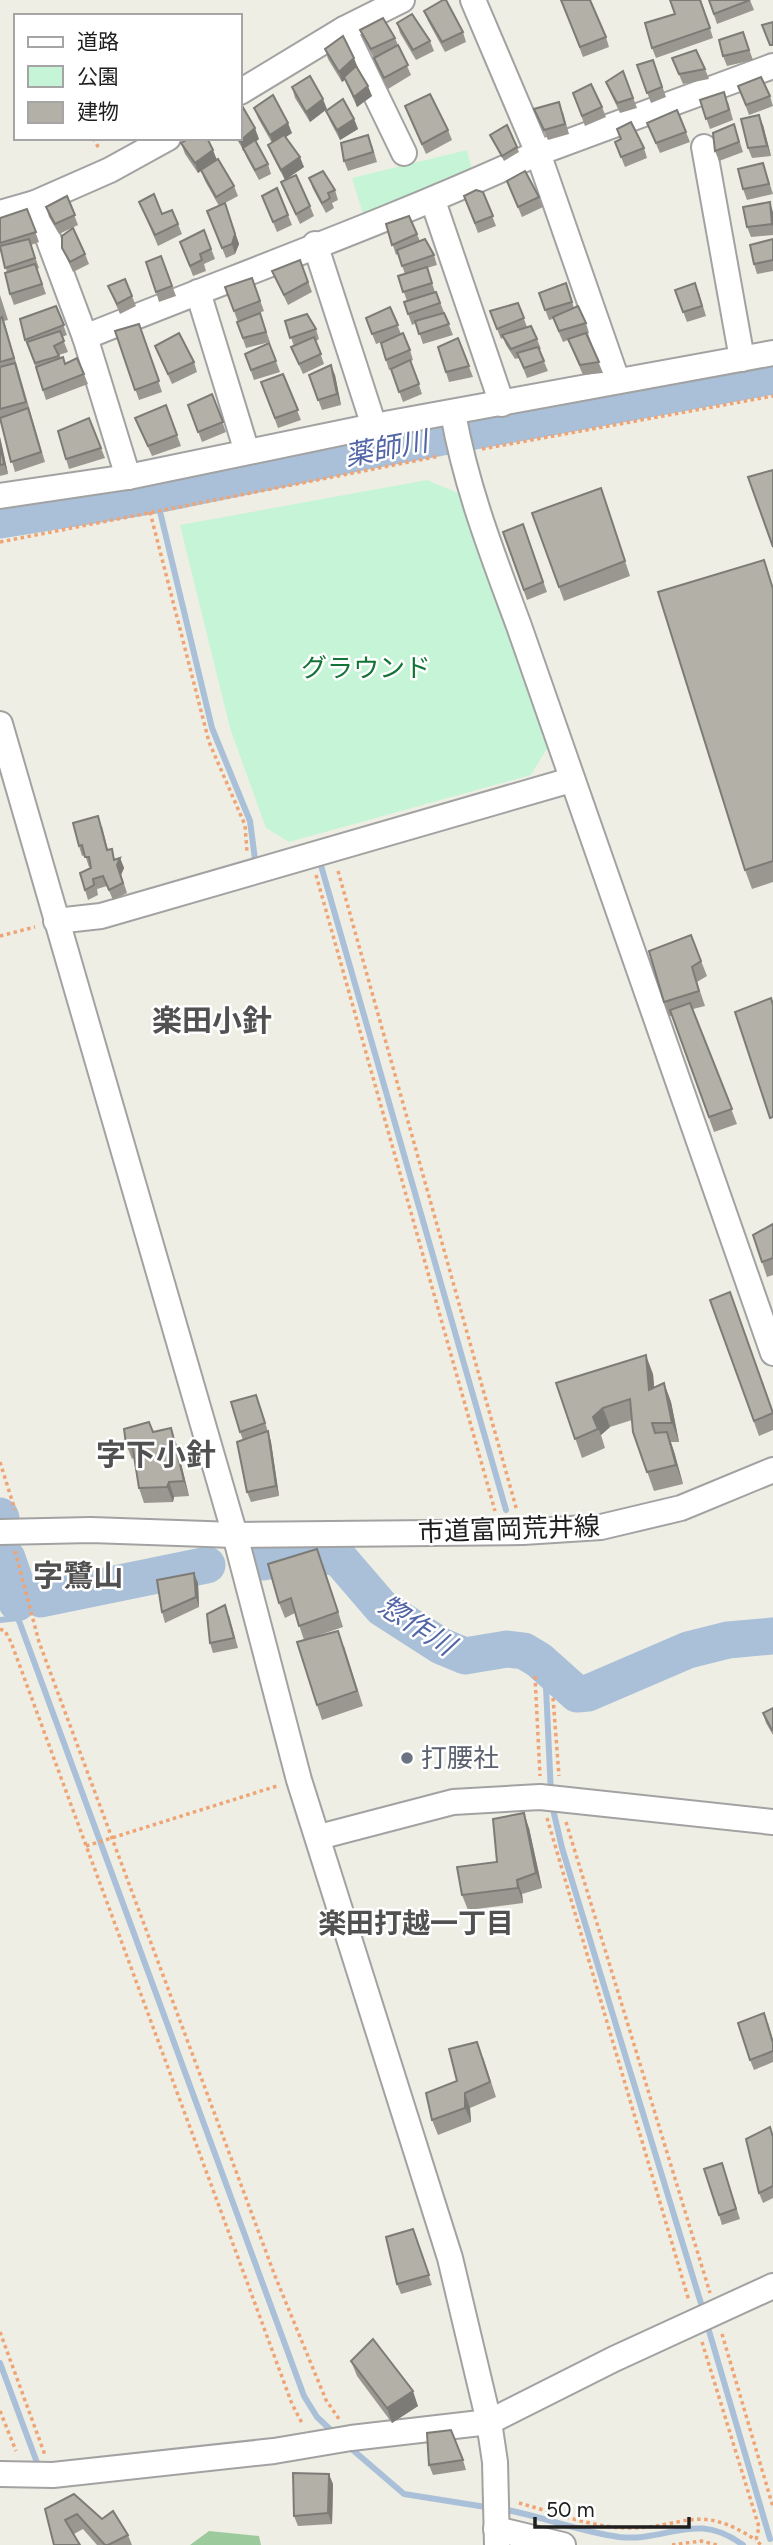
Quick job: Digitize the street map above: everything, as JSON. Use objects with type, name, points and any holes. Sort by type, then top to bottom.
[{"type":"street","points":[[242,91],[344,29],[402,0]]},
{"type":"street","points":[[473,0],[538,153],[617,380]]},
{"type":"street","points":[[344,29],[404,153]]},
{"type":"street","points":[[85,337],[315,244],[433,201],[538,153],[773,66]]},
{"type":"street","points":[[0,213],[35,204],[110,170],[164,140]]},
{"type":"street","points":[[704,147],[742,359]]},
{"type":"street","points":[[433,201],[502,404]]},
{"type":"street","points":[[35,204],[85,337],[128,477]]},
{"type":"street","points":[[315,244],[374,426]]},
{"type":"street","points":[[198,292],[247,452]]},
{"type":"street","points":[[0,496],[128,477],[374,426],[454,418],[502,404],[617,380],[773,353]]},
{"type":"street","points":[[454,418],[460,453],[484,533],[773,1353]]},
{"type":"street","points":[[0,724],[235,1535],[299,1780],[319,1836],[450,2258],[489,2422],[496,2519],[562,2545]]},
{"type":"street","points":[[56,921],[101,916],[571,780]]},
{"type":"street","name":"市道富岡荒井線","points":[[10,1531],[235,1535],[512,1532],[601,1527],[643,1519],[718,1495],[773,1470]]},
{"type":"street","points":[[319,1836],[453,1802],[552,1798],[773,1822]]},
{"type":"street","points":[[0,2474],[53,2476],[489,2422],[705,2316],[773,2286]]},
{"type":"path","points":[[0,542],[167,508],[773,396]]},
{"type":"path","points":[[150,512],[209,741],[245,825],[255,871]]},
{"type":"path","points":[[332,849],[512,1532]]},
{"type":"path","points":[[304,878],[316,875],[512,1532]]},
{"type":"path","points":[[0,936],[56,921]]},
{"type":"path","points":[[0,1462],[10,1531],[29,1609],[275,2276],[326,2400],[335,2441]]},
{"type":"path","points":[[0,1629],[5,1631],[11,1642],[287,2390],[335,2441]]},
{"type":"path","points":[[535,1676],[552,1798],[705,2316],[773,2507]]},
{"type":"path","points":[[553,1698],[552,1798],[568,1837],[705,2316],[759,2527],[756,2540]]},
{"type":"path","points":[[86,1846],[299,1780]]},
{"type":"path","points":[[0,2332],[53,2476]]},
{"type":"path","points":[[0,2411],[25,2476]]},
{"type":"path","points":[[496,2519],[644,2526],[710,2518],[733,2525],[761,2545]]},
{"type":"path","points":[[672,2545],[701,2541],[717,2545]]},
{"type":"green space","points":[[467,150],[474,179],[364,217],[352,178]]},
{"type":"green space","name":"グラウンド","points":[[427,480],[458,493],[549,745],[531,775],[289,842],[266,828],[230,728],[180,525]]},
{"type":"green space","points":[[209,2531],[259,2536],[261,2545],[190,2545]]},
{"type":"building","points":[[446,0],[463,32],[442,42],[424,11]]},
{"type":"building","points":[[561,0],[590,0],[606,37],[580,47]]},
{"type":"building","points":[[670,0],[700,0],[710,28],[652,48],[645,23],[675,14]]},
{"type":"building","points":[[709,0],[750,0],[714,14]]},
{"type":"building","points":[[412,14],[430,41],[413,50],[397,23]]},
{"type":"building","points":[[383,18],[395,38],[371,49],[360,30]]},
{"type":"building","points":[[773,22],[773,45],[770,45],[762,25]]},
{"type":"building","points":[[743,32],[749,50],[723,56],[719,40]]},
{"type":"building","points":[[343,36],[354,58],[339,72],[325,49]]},
{"type":"building","points":[[398,45],[408,65],[384,78],[374,58]]},
{"type":"building","points":[[696,50],[705,69],[679,74],[672,58]]},
{"type":"building","points":[[653,60],[662,87],[647,93],[637,65]]},
{"type":"building","points":[[356,66],[368,86],[354,97],[344,77]]},
{"type":"building","points":[[623,71],[633,98],[617,103],[606,82]]},
{"type":"building","points":[[310,76],[323,99],[306,112],[292,87]]},
{"type":"building","points":[[761,77],[770,96],[746,105],[738,86]]},
{"type":"building","points":[[591,84],[602,107],[582,116],[573,93]]},
{"type":"building","points":[[724,92],[729,110],[706,119],[700,100]]},
{"type":"building","points":[[430,94],[448,130],[422,144],[405,106]]},
{"type":"building","points":[[273,95],[288,123],[270,135],[254,108]]},
{"type":"building","points":[[343,99],[354,119],[337,130],[326,111]]},
{"type":"building","points":[[559,102],[565,124],[544,130],[534,109]]},
{"type":"building","points":[[242,106],[255,128],[242,139]]},
{"type":"building","points":[[677,110],[686,132],[656,143],[647,123]]},
{"type":"building","points":[[759,115],[767,146],[748,148],[741,119]]},
{"type":"building","points":[[631,122],[644,148],[621,157],[615,142],[621,139],[617,129]]},
{"type":"building","points":[[734,124],[739,142],[715,151],[713,133]]},
{"type":"building","points":[[507,125],[517,147],[502,156],[490,135]]},
{"type":"building","points":[[284,135],[300,157],[281,170],[268,145]]},
{"type":"building","points":[[368,135],[373,152],[344,161],[341,143]]},
{"type":"building","points":[[186,140],[208,140],[213,150],[195,163],[181,143]]},
{"type":"building","points":[[255,140],[268,164],[255,170],[243,148]]},
{"type":"building","points":[[218,159],[234,186],[216,197],[201,170]]},
{"type":"building","points":[[763,163],[769,184],[743,189],[738,169]]},
{"type":"building","points":[[323,171],[335,190],[328,193],[330,198],[322,203],[309,178]]},
{"type":"building","points":[[525,171],[539,197],[518,207],[507,181]]},
{"type":"building","points":[[296,175],[310,206],[296,214],[281,182]]},
{"type":"building","points":[[277,188],[288,215],[273,222],[262,196]]},
{"type":"building","points":[[476,190],[483,192],[493,216],[475,223],[464,196]]},
{"type":"building","points":[[154,194],[162,214],[172,210],[178,224],[155,235],[139,202]]},
{"type":"building","points":[[67,196],[75,215],[55,224],[46,207]]},
{"type":"building","points":[[770,202],[772,224],[747,227],[743,207]]},
{"type":"building","points":[[225,203],[235,234],[232,244],[222,248],[207,211]]},
{"type":"building","points":[[27,209],[36,232],[0,243],[0,218]]},
{"type":"building","points":[[409,216],[417,234],[392,245],[386,224]]},
{"type":"building","points":[[73,228],[85,254],[70,262],[62,248],[62,236]]},
{"type":"building","points":[[204,230],[211,249],[200,254],[202,260],[190,266],[180,242]]},
{"type":"building","points":[[29,239],[35,258],[5,268],[0,246]]},
{"type":"building","points":[[425,239],[434,255],[402,266],[397,250]]},
{"type":"building","points":[[773,239],[773,260],[754,264],[750,245]]},
{"type":"building","points":[[161,256],[172,286],[156,292],[146,262]]},
{"type":"building","points":[[300,260],[308,282],[284,295],[272,271]]},
{"type":"building","points":[[35,264],[42,284],[10,294],[5,273]]},
{"type":"building","points":[[427,267],[432,283],[403,292],[398,276]]},
{"type":"building","points":[[252,278],[260,301],[234,311],[225,287]]},
{"type":"building","points":[[125,279],[132,296],[117,304],[108,286]]},
{"type":"building","points":[[566,283],[572,302],[545,310],[539,293]]},
{"type":"building","points":[[695,283],[702,306],[683,312],[675,290]]},
{"type":"building","points":[[436,292],[440,303],[408,314],[404,302]]},
{"type":"building","points":[[518,303],[524,318],[497,329],[490,311]]},
{"type":"building","points":[[56,306],[64,325],[25,340],[20,319]]},
{"type":"building","points":[[578,306],[586,323],[559,331],[553,317]]},
{"type":"building","points":[[390,307],[398,325],[372,334],[366,318]]},
{"type":"building","points":[[260,313],[266,332],[243,338],[237,322]]},
{"type":"building","points":[[444,313],[449,324],[419,334],[415,321]]},
{"type":"building","points":[[307,314],[316,329],[290,338],[285,321]]},
{"type":"building","points":[[2,317],[14,358],[0,362],[0,318]]},
{"type":"building","points":[[139,324],[159,381],[135,390],[115,331]]},
{"type":"building","points":[[531,326],[537,339],[511,349],[502,335]]},
{"type":"building","points":[[60,331],[64,341],[54,346],[59,356],[35,363],[27,342]]},
{"type":"building","points":[[179,333],[194,362],[168,374],[155,346]]},
{"type":"building","points":[[403,333],[410,350],[386,360],[381,343]]},
{"type":"building","points":[[586,333],[599,362],[580,365],[568,339]]},
{"type":"building","points":[[314,337],[321,354],[299,364],[291,347]]},
{"type":"building","points":[[458,338],[469,366],[446,372],[438,347]]},
{"type":"building","points":[[269,343],[276,361],[251,370],[245,354]]},
{"type":"building","points":[[538,347],[544,361],[524,368],[517,353]]},
{"type":"building","points":[[63,357],[65,364],[77,358],[84,374],[43,390],[36,367]]},
{"type":"building","points":[[410,360],[419,384],[399,392],[391,369]]},
{"type":"building","points":[[15,363],[26,402],[0,409],[0,367]]},
{"type":"building","points":[[331,365],[337,394],[318,400],[309,375]]},
{"type":"building","points":[[283,374],[298,410],[275,418],[261,382]]},
{"type":"building","points":[[212,394],[223,422],[198,432],[188,405]]},
{"type":"building","points":[[166,405],[177,435],[148,446],[135,418]]},
{"type":"building","points":[[28,408],[41,452],[11,462],[0,418]]},
{"type":"building","points":[[89,418],[101,448],[66,459],[58,431]]},
{"type":"building","points":[[0,444],[4,464],[0,465]]},
{"type":"building","points":[[773,470],[773,547],[748,477]]},
{"type":"building","points":[[601,488],[625,561],[559,587],[532,513]]},
{"type":"building","points":[[523,524],[543,582],[524,590],[503,532]]},
{"type":"building","points":[[764,560],[773,589],[773,861],[745,870],[658,592]]},
{"type":"building","points":[[98,816],[107,850],[112,849],[114,860],[120,858],[117,865],[123,883],[109,890],[103,876],[93,879],[94,885],[85,890],[80,873],[91,868],[89,857],[85,857],[82,845],[79,846],[73,823]]},
{"type":"building","points":[[691,935],[701,961],[692,967],[699,991],[664,1002],[649,951]]},
{"type":"building","points":[[771,998],[773,1117],[770,1118],[735,1012]]},
{"type":"building","points":[[690,1003],[732,1109],[709,1117],[670,1010]]},
{"type":"building","points":[[773,1224],[773,1258],[762,1262],[753,1235]]},
{"type":"building","points":[[730,1292],[773,1413],[754,1421],[710,1300]]},
{"type":"building","points":[[646,1355],[649,1390],[664,1383],[672,1423],[652,1423],[655,1433],[667,1432],[676,1465],[647,1472],[633,1432],[630,1399],[603,1408],[593,1417],[598,1429],[575,1439],[556,1383]]},
{"type":"building","points":[[256,1395],[265,1423],[240,1432],[231,1402]]},
{"type":"building","points":[[149,1422],[153,1432],[171,1428],[184,1481],[169,1482],[167,1487],[139,1488],[132,1443],[126,1444],[124,1429]]},
{"type":"building","points":[[268,1431],[276,1486],[247,1492],[237,1442]]},
{"type":"building","points":[[317,1549],[338,1612],[299,1626],[291,1598],[279,1603],[268,1564]]},
{"type":"building","points":[[194,1573],[196,1597],[162,1612],[157,1580]]},
{"type":"building","points":[[225,1605],[234,1638],[210,1643],[207,1614]]},
{"type":"building","points":[[338,1631],[357,1691],[317,1705],[297,1642]]},
{"type":"building","points":[[773,1708],[773,1729],[772,1730],[763,1713]]},
{"type":"building","points":[[524,1813],[536,1873],[517,1880],[518,1888],[462,1895],[457,1867],[497,1862],[493,1819]]},
{"type":"building","points":[[764,2013],[773,2051],[750,2060],[738,2023]]},
{"type":"building","points":[[477,2042],[490,2082],[465,2093],[465,2108],[432,2120],[426,2093],[457,2081],[449,2049]]},
{"type":"building","points":[[770,2127],[773,2137],[773,2186],[759,2193],[746,2139]]},
{"type":"building","points":[[722,2163],[736,2209],[719,2215],[704,2169]]},
{"type":"building","points":[[413,2229],[429,2275],[397,2284],[386,2237]]},
{"type":"building","points":[[373,2339],[413,2391],[387,2408],[351,2361]]},
{"type":"building","points":[[451,2430],[463,2460],[429,2465],[427,2433]]},
{"type":"building","points":[[293,2473],[329,2474],[328,2513],[294,2516]]},
{"type":"building","points":[[74,2494],[102,2519],[113,2511],[128,2535],[105,2545],[77,2514],[65,2520],[80,2545],[54,2545],[45,2509]]},
{"type":"waterway","name":"薬師川","points":[[0,520],[156,495],[372,450],[773,376]]},
{"type":"waterway","points":[[156,495],[212,728],[250,821],[256,867]]},
{"type":"waterway","points":[[317,862],[320,862],[506,1510]]},
{"type":"waterway","name":"惣作川","points":[[263,1562],[314,1554],[339,1558],[382,1608],[441,1646],[465,1656],[507,1649],[524,1651],[539,1660],[577,1694],[588,1693],[688,1650],[728,1640],[773,1636]]},
{"type":"waterway","name":"惣作川","points":[[7,1558],[17,1587],[17,1603]]},
{"type":"waterway","name":"惣作川","points":[[41,1599],[207,1565]]},
{"type":"waterway","points":[[17,1603],[18,1618],[304,2396],[317,2417],[334,2433]]},
{"type":"waterway","points":[[0,1620],[18,1618]]},
{"type":"waterway","points":[[546,1687],[551,1794]]},
{"type":"waterway","points":[[552,1805],[562,1848],[703,2310]]},
{"type":"waterway","points":[[707,2324],[770,2539]]},
{"type":"waterway","points":[[0,2363],[39,2468]]},
{"type":"waterway","points":[[347,2445],[404,2494],[492,2508]]},
{"type":"waterway","points":[[502,2509],[589,2532],[619,2537],[696,2528],[726,2535],[743,2545]]},
{"type":"place","name":"打腰社","points":[[407,1758]]},
{"type":"district","name":"楽田小針","points":[[212,1020]]},
{"type":"district","name":"字下小針","points":[[156,1454]]},
{"type":"district","name":"字鷺山","points":[[78,1575]]},
{"type":"district","name":"楽田打越一丁目","points":[[416,1923]]}]
